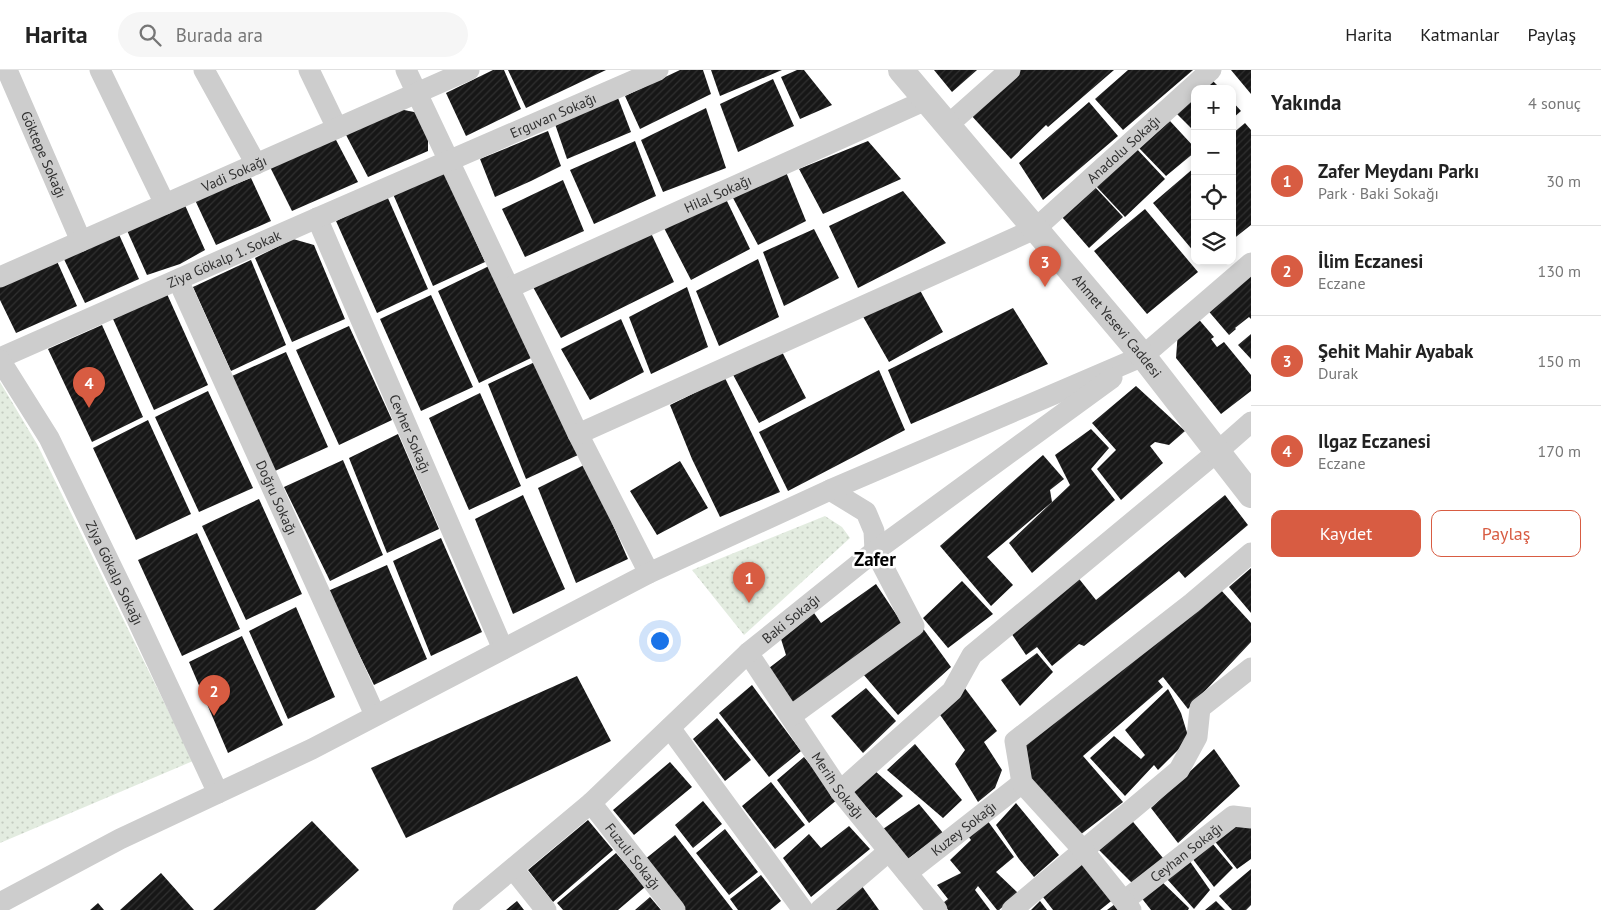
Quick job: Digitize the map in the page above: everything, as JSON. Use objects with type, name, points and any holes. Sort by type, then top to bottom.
[{"type":"street","name":"Göktepe Sokağı","points":[[7,70],[81,241]]},
{"type":"street","points":[[100,70],[165,204]]},
{"type":"street","points":[[204,70],[256,164]]},
{"type":"street","points":[[309,70],[338,128]]},
{"type":"street","points":[[406,70],[578,434],[649,573]]},
{"type":"street","name":"Vadi Sokağı","points":[[0,277],[470,70]]},
{"type":"street","name":"Erguvan Sokağı","points":[[449,161],[658,70]]},
{"type":"street","name":"Ahmet Yesevi Caddesi","points":[[901,70],[1143,356],[1251,495]]},
{"type":"street","points":[[948,125],[1010,70]]},
{"type":"street","name":"Anadolu Sokağı","points":[[578,434],[1035,229],[1211,70]]},
{"type":"street","name":"Hilal Sokağı","points":[[509,288],[926,100]]},
{"type":"street","name":"Ziya Gökalp 1. Sokak","points":[[0,359],[449,161]]},
{"type":"street","name":"Cevher Sokağı","points":[[317,218],[503,649]]},
{"type":"street","points":[[0,903],[120,839],[312,749],[649,573],[830,490],[1143,356],[1251,263]]},
{"type":"street","name":"Doğru Sokağı","points":[[178,280],[375,715]]},
{"type":"street","name":"Baki Sokağı","points":[[464,910],[591,803],[748,653],[875,551],[1143,356]]},
{"type":"street","name":"Ziya Gökalp Sokağı","points":[[0,359],[49,438],[135,615],[218,793]]},
{"type":"street","points":[[840,791],[952,691],[972,656],[1251,422]]},
{"type":"street","points":[[791,716],[914,626],[875,551],[874,531],[866,512],[830,490]]},
{"type":"street","points":[[1128,905],[1083,850],[1022,782],[1015,741],[1192,603],[1251,553]]},
{"type":"street","name":"Merih Sokağı","points":[[748,653],[840,791],[937,910]]},
{"type":"street","points":[[1012,910],[1179,770],[1197,737],[1200,708],[1251,668]]},
{"type":"street","points":[[670,728],[803,910]]},
{"type":"street","name":"Kuzey Sokağı","points":[[907,873],[1022,782]]},
{"type":"street","name":"Fuzuli Sokağı","points":[[591,803],[675,910]]},
{"type":"street","name":"Ceyhan Sokağı","points":[[1128,905],[1233,816],[1251,818]]},
{"type":"street","points":[[820,910],[889,851]]},
{"type":"street","points":[[513,869],[546,910]]},
{"type":"shaded area","points":[[0,382],[37,444],[193,761],[0,843]]},
{"type":"shaded area","points":[[825,516],[842,527],[850,538],[744,635],[692,570]]},
{"type":"building","points":[[493,70],[504,70],[521,109],[466,136],[446,93]]},
{"type":"building","points":[[508,70],[606,70],[526,108]]},
{"type":"building","points":[[680,70],[703,70],[711,94],[640,129],[625,96]]},
{"type":"building","points":[[711,70],[782,70],[720,96]]},
{"type":"building","points":[[797,70],[804,70],[832,105],[800,119],[781,77]]},
{"type":"building","points":[[934,70],[977,70],[952,92]]},
{"type":"building","points":[[1019,70],[1114,70],[1048,127],[1046,125],[1011,159],[970,114]]},
{"type":"building","points":[[1128,70],[1193,70],[1123,130],[1095,99]]},
{"type":"building","points":[[1231,70],[1251,70],[1251,94]]},
{"type":"building","points":[[773,79],[794,126],[738,152],[720,104]]},
{"type":"building","points":[[1212,80],[1217,85],[1207,85]]},
{"type":"building","points":[[618,98],[631,132],[567,159],[555,124]]},
{"type":"building","points":[[1191,100],[1191,128],[1176,113]]},
{"type":"building","points":[[1089,102],[1118,136],[1043,200],[1019,163]]},
{"type":"building","points":[[1236,105],[1241,111],[1236,115]]},
{"type":"building","points":[[706,108],[726,168],[663,192],[641,140]]},
{"type":"building","points":[[399,109],[419,113],[428,131],[428,151],[368,177],[345,133]]},
{"type":"building","points":[[1170,121],[1191,144],[1191,155],[1166,176],[1139,148]]},
{"type":"building","points":[[1245,123],[1251,130],[1251,225],[1236,237],[1236,175],[1236,131]]},
{"type":"building","points":[[548,131],[561,166],[495,197],[480,159]]},
{"type":"building","points":[[335,138],[358,182],[292,211],[269,165]]},
{"type":"building","points":[[635,141],[656,196],[594,224],[570,170]]},
{"type":"building","points":[[868,141],[901,179],[823,214],[799,169]]},
{"type":"building","points":[[1136,148],[1165,179],[1125,217],[1096,186]]},
{"type":"building","points":[[443,169],[485,262],[433,286],[393,194]]},
{"type":"building","points":[[1191,170],[1191,248],[1153,203]]},
{"type":"building","points":[[786,172],[806,221],[758,245],[733,198]]},
{"type":"building","points":[[251,178],[271,221],[216,245],[195,200]]},
{"type":"building","points":[[563,180],[584,231],[525,257],[502,209]]},
{"type":"building","points":[[1095,187],[1123,217],[1089,248],[1062,217]]},
{"type":"building","points":[[903,191],[946,243],[858,288],[829,226]]},
{"type":"building","points":[[387,196],[428,289],[377,313],[336,221]]},
{"type":"building","points":[[726,199],[750,249],[691,280],[664,228]]},
{"type":"building","points":[[184,203],[205,250],[180,264],[147,275],[125,226]]},
{"type":"building","points":[[1145,209],[1198,272],[1147,314],[1094,251]]},
{"type":"building","points":[[814,229],[839,278],[784,306],[763,252]]},
{"type":"building","points":[[117,230],[139,279],[85,303],[62,255]]},
{"type":"building","points":[[651,233],[674,282],[561,338],[533,287]]},
{"type":"building","points":[[293,239],[314,245],[345,319],[292,342],[255,258]]},
{"type":"building","points":[[56,259],[77,306],[16,333],[0,300],[0,282]]},
{"type":"building","points":[[758,259],[779,317],[719,346],[696,291]]},
{"type":"building","points":[[251,260],[286,345],[231,371],[193,287]]},
{"type":"building","points":[[489,266],[531,358],[479,383],[438,291]]},
{"type":"building","points":[[1251,270],[1251,319],[1249,317],[1229,335],[1205,307]]},
{"type":"building","points":[[916,283],[943,332],[889,362],[861,313]]},
{"type":"building","points":[[687,287],[708,347],[651,374],[629,317]]},
{"type":"building","points":[[167,294],[208,385],[154,410],[113,319]]},
{"type":"building","points":[[431,295],[473,387],[421,411],[380,319]]},
{"type":"building","points":[[1013,308],[1048,364],[911,424],[888,370]]},
{"type":"building","points":[[1195,315],[1214,337],[1211,339],[1217,347],[1224,342],[1251,375],[1251,391],[1221,414],[1176,358],[1178,331]]},
{"type":"building","points":[[621,319],[644,372],[590,400],[561,349]]},
{"type":"building","points":[[102,325],[143,417],[92,442],[48,349]]},
{"type":"building","points":[[349,326],[392,420],[339,445],[296,350]]},
{"type":"building","points":[[1251,334],[1251,359],[1238,345]]},
{"type":"building","points":[[779,346],[806,398],[759,423],[731,371]]},
{"type":"building","points":[[286,352],[328,447],[275,471],[232,376]]},
{"type":"building","points":[[537,361],[578,455],[526,479],[488,384]]},
{"type":"building","points":[[879,370],[905,430],[788,491],[759,432]]},
{"type":"building","points":[[725,378],[780,492],[720,517],[692,459],[670,405]]},
{"type":"building","points":[[1136,386],[1185,431],[1169,445],[1155,442],[1150,446],[1163,463],[1121,500],[1097,469],[1116,450],[1092,423]]},
{"type":"building","points":[[208,391],[253,488],[199,512],[155,417]]},
{"type":"building","points":[[480,393],[521,486],[469,510],[429,418]]},
{"type":"building","points":[[148,420],[191,514],[136,540],[93,448]]},
{"type":"building","points":[[1091,429],[1109,448],[1091,469],[1115,500],[1032,573],[1009,543],[1070,485],[1055,455]]},
{"type":"building","points":[[398,434],[439,529],[387,553],[349,458]]},
{"type":"building","points":[[1043,455],[1064,479],[1050,490],[1052,502],[987,557],[1013,585],[991,606],[940,546]]},
{"type":"building","points":[[343,460],[383,555],[330,581],[284,487]]},
{"type":"building","points":[[680,461],[708,508],[657,535],[630,491]]},
{"type":"building","points":[[586,464],[628,559],[576,583],[538,488]]},
{"type":"building","points":[[523,495],[565,589],[513,614],[475,519]]},
{"type":"building","points":[[1225,495],[1248,525],[1185,578],[1179,571],[1084,646],[1079,644],[1052,666],[1037,647],[1026,655],[1009,630],[1076,575],[1096,600]]},
{"type":"building","points":[[259,499],[302,594],[246,620],[202,526]]},
{"type":"building","points":[[197,533],[240,629],[182,656],[138,560]]},
{"type":"building","points":[[441,538],[482,632],[431,656],[393,561]]},
{"type":"building","points":[[387,565],[427,659],[374,685],[328,591]]},
{"type":"building","points":[[1251,568],[1251,613],[1229,587]]},
{"type":"building","points":[[962,581],[993,614],[948,648],[923,618]]},
{"type":"building","points":[[876,584],[904,626],[795,707],[769,668],[786,655],[781,639],[814,613],[821,623]]},
{"type":"building","points":[[1220,589],[1251,623],[1251,642],[1188,709],[1163,677],[1158,681],[1163,687],[1083,756],[1123,802],[1080,835],[1025,776],[1019,743]]},
{"type":"building","points":[[296,607],[335,697],[288,719],[249,631]]},
{"type":"building","points":[[922,627],[951,667],[898,715],[863,674]]},
{"type":"building","points":[[242,636],[283,725],[228,753],[189,662]]},
{"type":"building","points":[[1037,653],[1053,672],[1020,706],[1001,680]]},
{"type":"building","points":[[577,676],[611,741],[406,838],[371,768]]},
{"type":"building","points":[[961,683],[997,731],[984,742],[1002,770],[995,788],[978,802],[955,764],[965,750],[938,712]]},
{"type":"building","points":[[752,685],[801,751],[769,777],[719,713]]},
{"type":"building","points":[[866,688],[896,721],[863,753],[831,716]]},
{"type":"building","points":[[1168,689],[1181,713],[1189,739],[1158,770],[1154,765],[1125,796],[1090,758],[1114,736],[1141,759],[1145,755],[1125,730]]},
{"type":"building","points":[[717,718],[751,760],[725,781],[693,739]]},
{"type":"building","points":[[915,744],[962,800],[943,818],[887,770]]},
{"type":"building","points":[[1214,749],[1240,786],[1178,843],[1151,808]]},
{"type":"building","points":[[804,757],[838,799],[809,823],[777,780]]},
{"type":"building","points":[[670,762],[692,787],[634,835],[613,810]]},
{"type":"building","points":[[874,770],[903,796],[876,818],[850,789]]},
{"type":"building","points":[[771,782],[805,825],[775,849],[742,806]]},
{"type":"building","points":[[703,801],[722,824],[693,848],[675,825]]},
{"type":"building","points":[[1016,803],[1059,855],[1034,877],[996,825]]},
{"type":"building","points":[[919,804],[943,833],[905,861],[883,829]]},
{"type":"building","points":[[1129,817],[1163,858],[1134,885],[1097,848]]},
{"type":"building","points":[[588,820],[613,850],[553,902],[528,870]]},
{"type":"building","points":[[987,820],[1014,857],[996,872],[1018,893],[997,910],[978,886],[975,890],[990,910],[948,910],[943,903],[948,899],[937,885],[961,873],[950,860],[971,840],[968,836]]},
{"type":"building","points":[[312,821],[359,870],[315,910],[213,910]]},
{"type":"building","points":[[1235,821],[1251,822],[1251,859],[1237,869],[1213,839]]},
{"type":"building","points":[[849,826],[870,849],[811,897],[783,858],[809,834],[821,848]]},
{"type":"building","points":[[725,829],[758,872],[729,895],[696,853]]},
{"type":"building","points":[[675,835],[733,910],[684,910],[644,860]]},
{"type":"building","points":[[1212,843],[1233,868],[1214,887],[1192,858]]},
{"type":"building","points":[[616,853],[645,887],[618,910],[563,910],[557,903]]},
{"type":"building","points":[[1189,860],[1210,890],[1194,909],[1167,879]]},
{"type":"building","points":[[1085,861],[1115,898],[1100,910],[1053,910],[1043,897]]},
{"type":"building","points":[[1251,869],[1251,905],[1246,910],[1232,910],[1219,896]]},
{"type":"building","points":[[161,873],[194,910],[120,910]]},
{"type":"building","points":[[761,875],[781,901],[770,910],[738,910],[730,899]]},
{"type":"building","points":[[1159,879],[1189,908],[1188,910],[1151,910],[1140,896]]},
{"type":"building","points":[[859,882],[879,910],[829,910]]},
{"type":"building","points":[[650,897],[661,910],[635,910]]},
{"type":"building","points":[[517,901],[524,910],[506,910]]},
{"type":"building","points":[[1040,901],[1047,910],[1031,910]]},
{"type":"building","points":[[1216,901],[1225,910],[1205,910]]},
{"type":"building","points":[[98,903],[104,910],[90,910]]},
{"type":"building","points":[[1115,904],[1120,910],[1107,910]]},
{"type":"place","name":"Şehit Mahir Ayabak","points":[[1045,287]]},
{"type":"place","name":"Ilgaz Eczanesi","points":[[89,408]]},
{"type":"place","name":"Zafer Meydanı Parkı","points":[[749,603]]},
{"type":"place","name":"İlim Eczanesi","points":[[214,716]]},
{"type":"district","name":"Zafer","points":[[875,559]]}]
